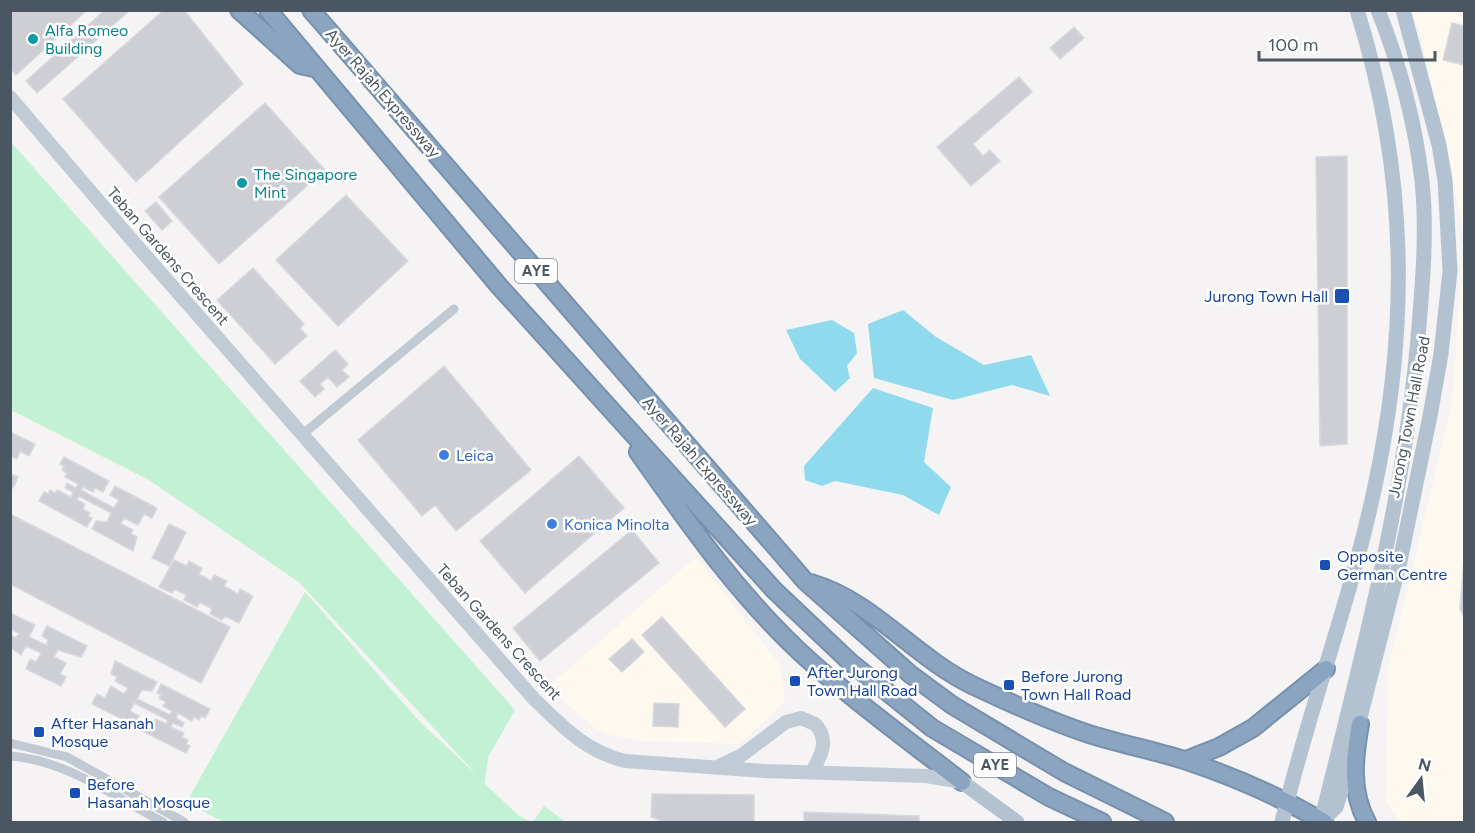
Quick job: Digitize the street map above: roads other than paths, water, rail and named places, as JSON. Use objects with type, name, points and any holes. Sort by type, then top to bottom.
[{"type":"highway","points":[[239,10],[300,65],[314,69]]},
{"type":"highway","name":"Ayer Rajah Expressway","points":[[268,10],[314,69],[499,286],[774,590],[850,662],[932,728],[1049,797],[1102,822]]},
{"type":"highway","name":"Ayer Rajah Expressway","points":[[311,10],[805,581],[910,674],[952,705],[1065,772],[1165,822]]},
{"type":"highway","points":[[592,388],[708,551],[764,615],[812,663],[962,782]]},
{"type":"highway","points":[[805,581],[841,594],[878,619],[920,654],[971,684],[1084,732],[1186,760],[1287,801],[1322,822]]},
{"type":"highway","points":[[1186,760],[1219,747],[1254,728],[1326,669]]},
{"type":"highway","points":[[1360,724],[1354,760],[1354,783],[1359,808],[1367,822]]},
{"type":"main road","name":"Jurong Town Hall Road","points":[[1282,822],[1373,496],[1391,400],[1400,297],[1397,215],[1389,139],[1357,10]]},
{"type":"main road","name":"Jurong Town Hall Road","points":[[1322,822],[1368,629],[1412,414],[1422,297],[1425,241],[1422,181],[1400,68],[1378,10]]},
{"type":"main road","name":"Jurong Town Hall Road","points":[[1322,822],[1336,807],[1360,724],[1400,561],[1441,354],[1450,271],[1445,180],[1439,145],[1403,10]]},
{"type":"main road","points":[[1400,297],[1407,303],[1415,303],[1422,297]]},
{"type":"main road","points":[[1412,414],[1431,384],[1441,354]]},
{"type":"main road","points":[[962,782],[1017,822]]},
{"type":"street","name":"Teban Gardens Crescent","points":[[10,97],[131,239],[534,699],[584,745],[603,756],[625,761],[926,776],[962,782]]},
{"type":"street","points":[[303,434],[454,309]]},
{"type":"street","points":[[718,767],[742,755],[786,722],[801,718],[815,724],[823,738],[823,748],[812,772]]},
{"type":"street","points":[[10,743],[67,757],[184,822]]},
{"type":"street","points":[[10,756],[31,758],[70,772],[163,822]]},
{"type":"water","points":[[903,310],[936,337],[984,365],[1031,355],[1050,396],[1012,385],[953,400],[874,378],[868,324]]},
{"type":"water","points":[[832,320],[854,333],[857,353],[847,366],[850,378],[835,392],[800,359],[786,330]]},
{"type":"water","points":[[873,388],[933,408],[924,462],[951,487],[939,515],[903,495],[835,481],[822,486],[805,480],[804,466]]},
{"type":"place","name":"Alfa Romeo Building","points":[[33,39]]},
{"type":"place","name":"The Singapore Mint","points":[[242,183]]},
{"type":"place","name":"Jurong Town Hall","points":[[1342,296]]},
{"type":"place","name":"Leica","points":[[444,455]]},
{"type":"place","name":"Konica Minolta","points":[[552,524]]},
{"type":"place","name":"Opposite German Centre","points":[[1325,565]]},
{"type":"place","name":"After Jurong Town Hall Road","points":[[795,681]]},
{"type":"place","name":"Before Jurong Town Hall Road","points":[[1009,685]]},
{"type":"place","name":"After Hasanah Mosque","points":[[39,732]]},
{"type":"place","name":"Before Hasanah Mosque","points":[[75,793]]}]
